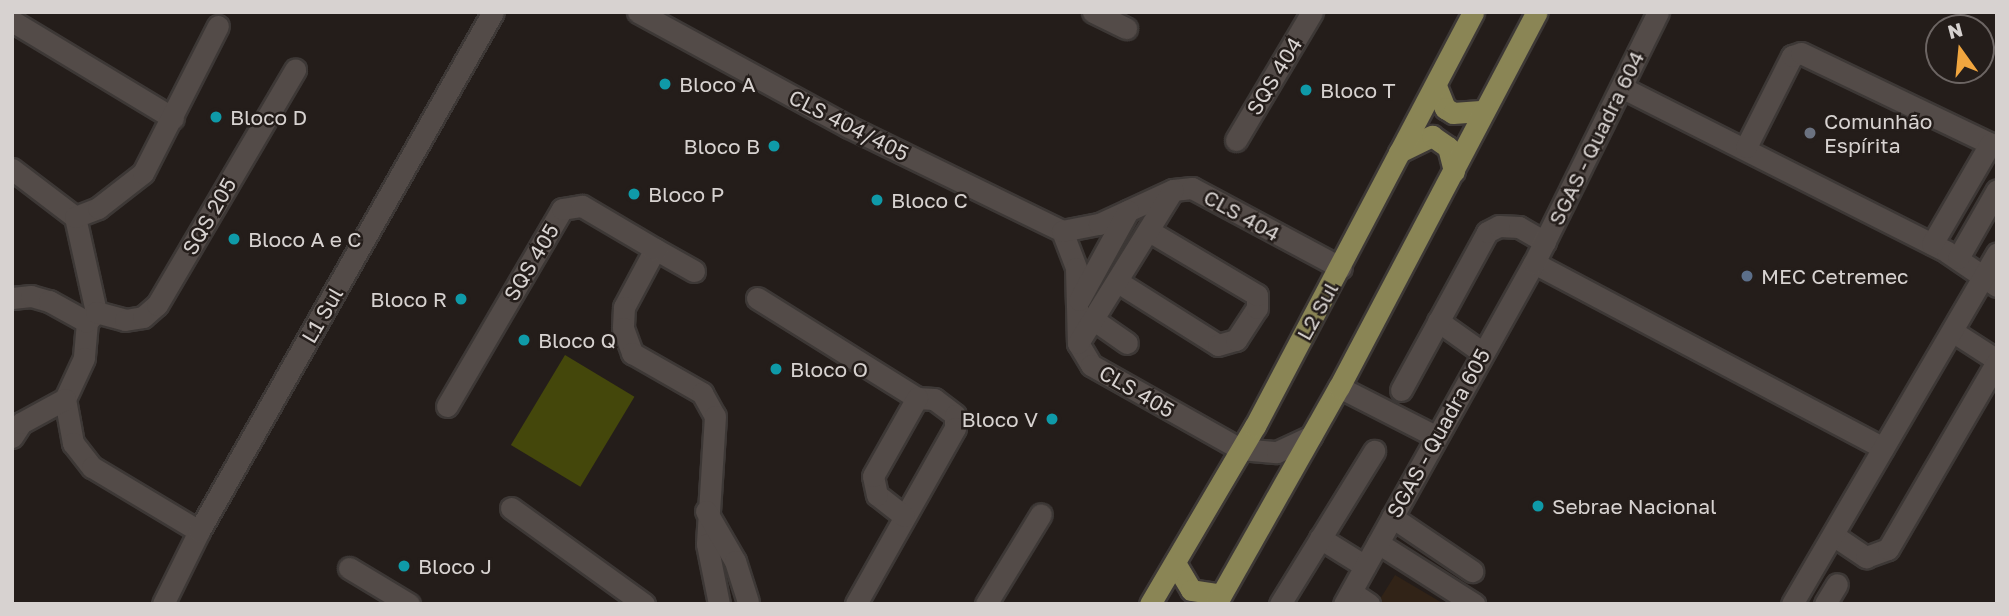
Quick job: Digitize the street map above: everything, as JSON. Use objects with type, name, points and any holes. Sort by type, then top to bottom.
[{"type":"main road","name":"L2 Sul","points":[[1150,604],[1341,268],[1395,155],[1436,86],[1473,12]]},
{"type":"main road","points":[[1175,563],[1191,590],[1219,599],[1339,387],[1537,12]]},
{"type":"main road","points":[[1436,86],[1445,108],[1453,113],[1484,111]]},
{"type":"main road","points":[[1395,155],[1412,142],[1432,136],[1448,147],[1454,171]]},
{"type":"street","name":"L1 Sul","points":[[163,604],[200,531],[490,20],[507,12]]},
{"type":"street","name":"CLS 404/405","points":[[638,12],[849,127],[1062,231]]},
{"type":"street","points":[[1093,12],[1126,28]]},
{"type":"street","name":"SQS 404","points":[[1236,140],[1312,12]]},
{"type":"street","name":"SGAS - Quadra 604","points":[[1534,263],[1623,88],[1658,12]]},
{"type":"street","points":[[12,21],[173,118]]},
{"type":"street","points":[[75,216],[98,208],[143,173],[218,26]]},
{"type":"street","points":[[1746,147],[1792,56],[1801,53],[1994,145],[1932,244]]},
{"type":"street","name":"SQS 205","points":[[12,298],[32,296],[92,317],[125,320],[143,317],[157,305],[295,70]]},
{"type":"street","points":[[1623,88],[1746,147],[1932,244],[1958,258],[1990,282]]},
{"type":"street","points":[[12,169],[75,216],[92,317],[84,358],[65,399],[73,443],[81,457],[200,531]]},
{"type":"street","name":"CLS 404","points":[[1062,231],[1099,225],[1173,190],[1192,188],[1341,268]]},
{"type":"street","points":[[1078,343],[1173,190]]},
{"type":"street","points":[[1958,258],[1997,190]]},
{"type":"street","name":"SQS 405","points":[[447,406],[562,209],[582,206],[694,271]]},
{"type":"street","points":[[1079,300],[1129,209]]},
{"type":"street","points":[[1152,225],[1183,237]]},
{"type":"street","points":[[1118,282],[1218,345],[1236,340],[1256,309],[1257,295],[1152,225]]},
{"type":"street","points":[[1401,390],[1487,232],[1499,226],[1519,227],[1545,242]]},
{"type":"street","points":[[1062,231],[1076,268],[1079,300],[1078,343]]},
{"type":"street","points":[[655,249],[624,307],[623,328],[632,352],[642,361],[685,381],[710,404],[716,434],[706,511],[707,544],[719,604]]},
{"type":"street","points":[[1792,604],[1952,331],[1990,282],[1997,253]]},
{"type":"street","points":[[1534,263],[1884,448]]},
{"type":"street","name":"SGAS - Quadra 605","points":[[1347,598],[1435,436],[1534,263]]},
{"type":"street","points":[[757,298],[917,398],[934,399],[953,411],[956,421],[856,604]]},
{"type":"street","points":[[1094,320],[1127,343]]},
{"type":"street","points":[[1438,321],[1483,353]]},
{"type":"street","points":[[1833,535],[1866,557],[1878,556],[1888,549],[1938,485],[1997,361],[1952,331]]},
{"type":"street","name":"CLS 405","points":[[1078,343],[1091,365],[1240,449],[1277,452],[1311,436]]},
{"type":"street","points":[[1339,387],[1435,436]]},
{"type":"street","points":[[904,516],[877,495],[873,476],[917,398]]},
{"type":"street","points":[[12,437],[21,423],[65,399]]},
{"type":"street","points":[[1280,604],[1374,451]]},
{"type":"street","points":[[511,509],[644,604]]},
{"type":"street","points":[[706,511],[735,561],[743,603]]},
{"type":"street","points":[[986,604],[1041,514]]},
{"type":"street","points":[[1392,517],[1472,570]]},
{"type":"street","points":[[1320,538],[1365,566]]},
{"type":"street","points":[[1378,543],[1474,604]]},
{"type":"street","points":[[349,568],[409,604]]},
{"type":"street","points":[[1825,604],[1837,584]]},
{"type":"street","points":[[1347,598],[1369,604]]},
{"type":"shaded area","points":[[565,355],[634,397],[580,487],[511,445]]},
{"type":"shaded area","points":[[1395,575],[1444,604],[1377,604]]},
{"type":"place","name":"Bloco A","points":[[665,84]]},
{"type":"place","name":"Bloco T","points":[[1306,90]]},
{"type":"place","name":"Bloco D","points":[[216,117]]},
{"type":"place","name":"Comunhão Espírita","points":[[1810,133]]},
{"type":"place","name":"Bloco B","points":[[774,146]]},
{"type":"place","name":"Bloco P","points":[[634,194]]},
{"type":"place","name":"Bloco C","points":[[877,200]]},
{"type":"place","name":"Bloco A e C","points":[[234,239]]},
{"type":"place","name":"MEC Cetremec","points":[[1747,276]]},
{"type":"place","name":"Bloco R","points":[[461,299]]},
{"type":"place","name":"Bloco Q","points":[[524,340]]},
{"type":"place","name":"Bloco O","points":[[776,369]]},
{"type":"place","name":"Bloco V","points":[[1052,419]]},
{"type":"place","name":"Sebrae Nacional","points":[[1538,506]]},
{"type":"place","name":"Bloco J","points":[[404,566]]}]
